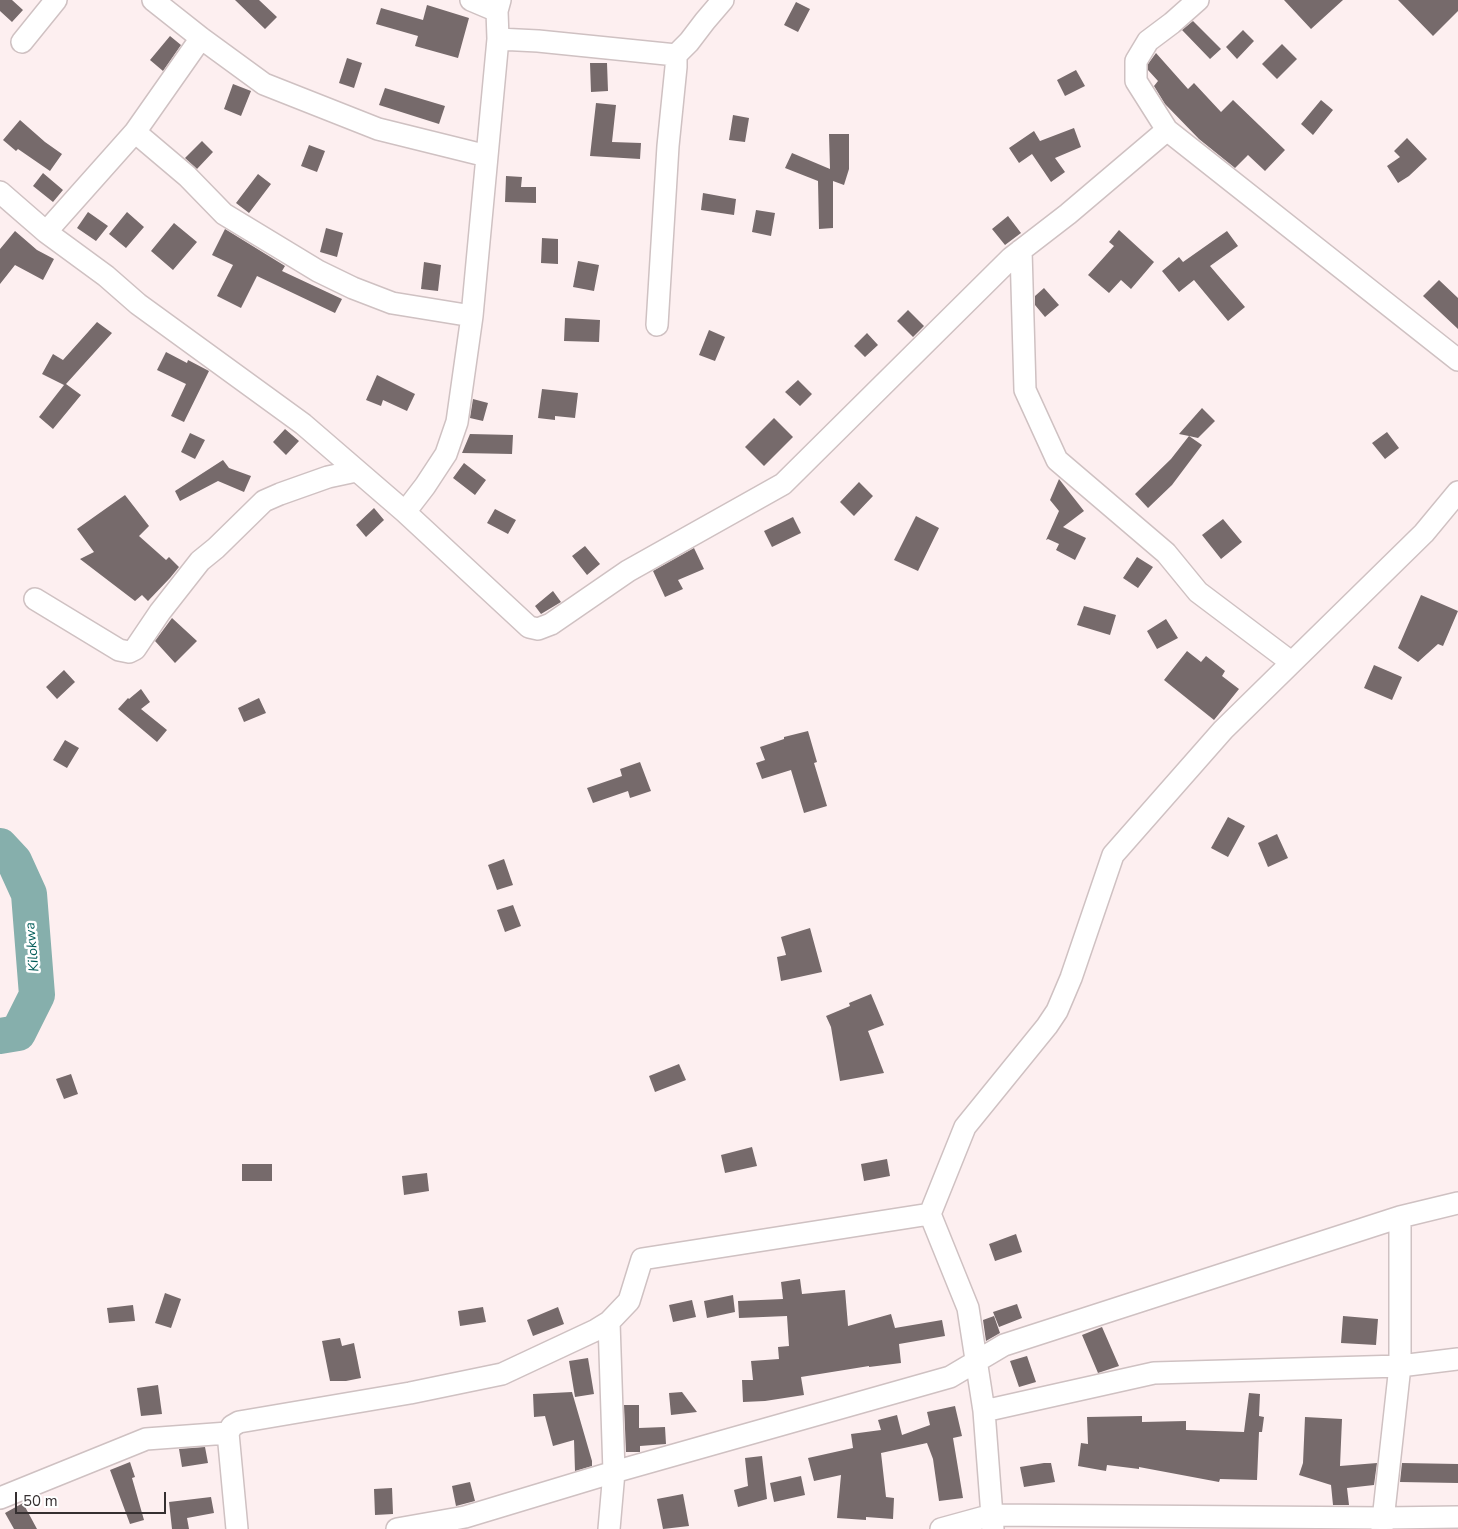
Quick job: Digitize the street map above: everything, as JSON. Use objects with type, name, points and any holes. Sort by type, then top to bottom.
[{"type":"street","points":[[22,42],[56,0]]},
{"type":"street","points":[[153,0],[264,84],[378,129],[486,156]]},
{"type":"street","points":[[404,512],[425,486],[446,454],[455,430],[472,316],[498,39],[498,5],[471,0]]},
{"type":"street","points":[[657,325],[668,146],[676,55],[723,0]]},
{"type":"street","points":[[1198,0],[1148,41],[1136,61],[1136,81],[1167,130],[1458,360]]},
{"type":"street","points":[[46,232],[135,132],[201,38]]},
{"type":"street","points":[[498,39],[538,41],[676,55]]},
{"type":"street","points":[[0,192],[46,232],[183,338],[303,424],[404,512],[529,627],[538,629],[551,624],[628,571],[783,484],[1011,258],[1068,214],[1167,130]]},
{"type":"street","points":[[135,132],[187,176],[224,214],[318,270],[353,288],[392,303],[472,316]]},
{"type":"street","points":[[1021,250],[1025,390],[1057,460],[1166,553],[1198,592],[1291,662]]},
{"type":"street","points":[[35,599],[119,650],[129,652],[135,649],[160,612],[200,561],[264,501],[328,477],[356,471]]},
{"type":"street","points":[[992,1522],[984,1410],[968,1308],[930,1214],[966,1127],[1057,1011],[1071,978],[1113,855],[1224,730],[1424,533],[1458,492]]},
{"type":"street","points":[[397,1529],[465,1517],[614,1472],[950,1377],[1004,1346],[1400,1217],[1458,1203]]},
{"type":"street","points":[[236,1529],[228,1433],[232,1426],[240,1422],[410,1393],[502,1374],[609,1322],[629,1301],[642,1259],[930,1214]]},
{"type":"street","points":[[1383,1524],[1400,1366],[1400,1217]]},
{"type":"street","points":[[609,1322],[614,1472],[609,1529]]},
{"type":"street","points":[[984,1410],[1154,1373],[1400,1366],[1458,1359]]},
{"type":"street","points":[[0,1498],[146,1439],[228,1433]]},
{"type":"street","points":[[941,1529],[992,1522],[1383,1524],[1458,1517]]},
{"type":"building","points":[[0,0],[12,0],[23,10],[12,22],[0,11]]},
{"type":"building","points":[[235,0],[259,0],[277,17],[265,29]]},
{"type":"building","points":[[1284,0],[1343,0],[1311,29]]},
{"type":"building","points":[[1398,0],[1458,0],[1458,11],[1433,36]]},
{"type":"building","points":[[796,2],[810,9],[798,32],[784,25]]},
{"type":"building","points":[[427,5],[469,18],[458,58],[415,46],[418,36],[376,24],[381,8],[423,20]]},
{"type":"building","points":[[1193,21],[1221,49],[1210,59],[1182,30]]},
{"type":"building","points":[[1243,30],[1254,41],[1237,59],[1226,47]]},
{"type":"building","points":[[170,36],[181,45],[163,71],[150,60]]},
{"type":"building","points":[[1282,44],[1297,59],[1277,79],[1262,64]]},
{"type":"building","points":[[1156,53],[1188,89],[1194,83],[1221,112],[1233,100],[1285,150],[1265,171],[1248,155],[1235,168],[1199,139],[1165,104],[1154,86],[1158,81],[1148,70],[1148,64]]},
{"type":"building","points":[[347,58],[362,63],[354,88],[339,83]]},
{"type":"building","points":[[590,63],[607,63],[608,91],[591,92]]},
{"type":"building","points":[[1076,70],[1085,86],[1065,96],[1057,80]]},
{"type":"building","points":[[233,84],[251,91],[241,116],[224,109]]},
{"type":"building","points":[[385,88],[445,106],[439,124],[379,105]]},
{"type":"building","points":[[1321,100],[1333,110],[1313,135],[1301,124]]},
{"type":"building","points":[[596,103],[616,105],[612,142],[641,143],[640,159],[590,156]]},
{"type":"building","points":[[733,115],[749,118],[745,142],[729,140]]},
{"type":"building","points":[[20,120],[62,154],[50,171],[18,149],[16,151],[3,140]]},
{"type":"building","points":[[1074,128],[1081,147],[1055,158],[1065,172],[1051,182],[1032,154],[1019,163],[1009,148],[1034,131],[1040,141]]},
{"type":"building","points":[[829,134],[849,134],[849,169],[844,185],[833,181],[833,228],[819,229],[818,181],[785,168],[792,153],[830,169]]},
{"type":"building","points":[[1407,138],[1427,159],[1409,176],[1398,183],[1387,166],[1400,157],[1394,151]]},
{"type":"building","points":[[202,141],[213,152],[197,169],[185,158]]},
{"type":"building","points":[[309,145],[325,151],[317,172],[301,166]]},
{"type":"building","points":[[43,173],[63,190],[53,202],[33,186]]},
{"type":"building","points":[[258,174],[271,184],[249,213],[236,203]]},
{"type":"building","points":[[506,176],[522,177],[521,187],[536,187],[536,203],[505,202]]},
{"type":"building","points":[[703,193],[736,199],[734,215],[701,210]]},
{"type":"building","points":[[756,210],[775,213],[771,236],[752,232]]},
{"type":"building","points":[[88,212],[108,226],[96,241],[77,228]]},
{"type":"building","points":[[127,212],[144,227],[126,248],[109,234]]},
{"type":"building","points":[[1008,216],[1021,233],[1005,245],[992,229]]},
{"type":"building","points":[[174,223],[197,242],[173,270],[151,251]]},
{"type":"building","points":[[326,228],[343,233],[337,257],[320,252]]},
{"type":"building","points":[[225,229],[285,266],[282,271],[342,299],[335,313],[257,276],[241,308],[217,296],[233,265],[212,255]]},
{"type":"building","points":[[1119,230],[1154,262],[1131,289],[1121,280],[1109,293],[1088,275],[1114,246],[1109,242]]},
{"type":"building","points":[[15,231],[37,250],[54,259],[43,280],[15,265],[0,284],[0,249]]},
{"type":"building","points":[[1227,231],[1238,246],[1210,266],[1245,307],[1228,321],[1194,280],[1179,292],[1162,271],[1179,257],[1183,262]]},
{"type":"building","points":[[542,238],[558,239],[558,264],[541,263]]},
{"type":"building","points":[[578,261],[599,265],[594,291],[573,287]]},
{"type":"building","points":[[424,262],[441,265],[438,291],[421,289]]},
{"type":"building","points":[[1439,280],[1458,298],[1458,329],[1423,296]]},
{"type":"building","points":[[1044,288],[1059,305],[1045,317],[1035,305],[1035,296]]},
{"type":"building","points":[[908,310],[924,326],[913,337],[897,321]]},
{"type":"building","points":[[565,318],[600,320],[599,342],[564,341]]},
{"type":"building","points":[[97,322],[112,333],[66,384],[81,395],[53,429],[39,417],[64,385],[42,374],[53,354],[63,360]]},
{"type":"building","points":[[709,330],[725,337],[715,361],[699,355]]},
{"type":"building","points":[[867,333],[878,345],[865,357],[854,346]]},
{"type":"building","points":[[166,352],[187,363],[188,360],[209,371],[184,422],[171,416],[186,384],[157,370]]},
{"type":"building","points":[[377,375],[415,394],[407,411],[383,400],[381,406],[366,400]]},
{"type":"building","points":[[798,380],[812,394],[800,406],[785,392]]},
{"type":"building","points":[[542,389],[578,393],[575,418],[555,416],[555,420],[538,418]]},
{"type":"building","points":[[473,399],[488,403],[483,421],[470,418]]},
{"type":"building","points":[[1202,408],[1215,421],[1198,438],[1179,434]]},
{"type":"building","points":[[774,418],[793,437],[764,466],[745,447]]},
{"type":"building","points":[[285,429],[299,441],[286,455],[273,442]]},
{"type":"building","points":[[1387,432],[1399,448],[1385,459],[1372,443]]},
{"type":"building","points":[[190,433],[205,440],[195,459],[181,452]]},
{"type":"building","points":[[470,434],[513,435],[512,454],[462,453]]},
{"type":"building","points":[[1189,436],[1202,445],[1172,485],[1148,508],[1135,494],[1171,459]]},
{"type":"building","points":[[223,460],[229,468],[251,476],[244,492],[218,481],[180,501],[175,491]]},
{"type":"building","points":[[464,463],[486,480],[475,495],[453,478]]},
{"type":"building","points":[[1059,479],[1084,511],[1063,527],[1086,538],[1075,560],[1056,550],[1059,544],[1048,539],[1046,540],[1059,511],[1050,500]]},
{"type":"building","points":[[859,482],[873,496],[854,516],[840,502]]},
{"type":"building","points":[[125,495],[149,526],[139,536],[166,560],[169,557],[179,567],[148,601],[142,595],[135,601],[80,559],[94,552],[77,529]]},
{"type":"building","points":[[374,508],[384,520],[366,537],[356,525]]},
{"type":"building","points":[[495,509],[516,520],[508,534],[487,523]]},
{"type":"building","points":[[916,516],[939,528],[918,571],[894,560]]},
{"type":"building","points":[[793,517],[801,533],[772,547],[764,531]]},
{"type":"building","points":[[1223,519],[1242,542],[1221,559],[1202,535]]},
{"type":"building","points":[[585,546],[600,564],[587,575],[572,556]]},
{"type":"building","points":[[694,548],[704,569],[678,580],[683,589],[665,597],[653,571]]},
{"type":"building","points":[[1137,557],[1153,567],[1138,588],[1123,578]]},
{"type":"building","points":[[553,591],[561,602],[541,614],[535,606]]},
{"type":"building","points":[[1421,595],[1458,611],[1443,646],[1438,644],[1418,662],[1398,648]]},
{"type":"building","points":[[1084,606],[1116,615],[1110,635],[1077,625]]},
{"type":"building","points":[[172,618],[197,641],[175,663],[155,641]]},
{"type":"building","points":[[1166,619],[1178,638],[1157,649],[1147,631]]},
{"type":"building","points":[[1187,651],[1201,662],[1206,656],[1225,671],[1222,676],[1239,689],[1214,720],[1164,680]]},
{"type":"building","points":[[1374,665],[1402,677],[1392,700],[1364,688]]},
{"type":"building","points":[[64,670],[75,682],[57,699],[46,687]]},
{"type":"building","points":[[141,689],[150,702],[141,709],[167,730],[157,742],[118,709],[128,698]]},
{"type":"building","points":[[259,698],[266,713],[244,722],[238,708]]},
{"type":"building","points":[[808,731],[817,762],[814,763],[827,806],[804,813],[791,770],[762,779],[756,763],[765,760],[760,747],[784,739],[784,737]]},
{"type":"building","points":[[65,740],[79,748],[67,768],[53,760]]},
{"type":"building","points":[[640,762],[651,791],[630,798],[628,791],[593,803],[587,788],[622,776],[620,769]]},
{"type":"building","points":[[1228,817],[1245,826],[1228,857],[1211,848]]},
{"type":"building","points":[[1277,834],[1288,858],[1268,867],[1258,843]]},
{"type":"building","points":[[504,859],[513,885],[497,890],[488,865]]},
{"type":"building","points":[[513,905],[521,926],[505,932],[497,910]]},
{"type":"building","points":[[810,928],[822,972],[781,981],[777,957],[786,955],[781,937]]},
{"type":"building","points":[[871,994],[884,1025],[868,1031],[884,1073],[840,1081],[831,1027],[826,1016],[850,1006],[849,1003]]},
{"type":"building","points":[[679,1064],[686,1080],[655,1092],[649,1076]]},
{"type":"building","points":[[71,1074],[78,1094],[64,1099],[56,1079]]},
{"type":"building","points":[[752,1147],[757,1166],[725,1173],[721,1155]]},
{"type":"building","points":[[887,1159],[890,1176],[864,1181],[861,1164]]},
{"type":"building","points":[[242,1164],[272,1164],[272,1181],[242,1181]]},
{"type":"building","points":[[427,1173],[429,1191],[404,1195],[402,1176]]},
{"type":"building","points":[[1016,1234],[1022,1252],[995,1261],[989,1244]]},
{"type":"building","points":[[800,1279],[802,1294],[845,1290],[848,1326],[891,1314],[895,1328],[942,1320],[945,1336],[899,1344],[901,1363],[801,1377],[804,1395],[765,1401],[743,1402],[742,1380],[753,1380],[751,1361],[779,1359],[778,1347],[789,1346],[787,1316],[739,1318],[738,1301],[783,1299],[781,1282]]},
{"type":"building","points":[[165,1293],[181,1299],[171,1328],[155,1323]]},
{"type":"building","points":[[733,1295],[735,1312],[707,1318],[704,1301]]},
{"type":"building","points":[[692,1300],[696,1317],[673,1322],[669,1305]]},
{"type":"building","points":[[1017,1304],[1022,1318],[999,1327],[993,1312]]},
{"type":"building","points":[[133,1305],[135,1321],[109,1323],[107,1308]]},
{"type":"building","points":[[483,1307],[486,1322],[460,1326],[458,1311]]},
{"type":"building","points":[[558,1307],[564,1324],[533,1336],[527,1320]]},
{"type":"building","points":[[994,1316],[1000,1333],[986,1341],[983,1320]]},
{"type":"building","points":[[1343,1316],[1378,1319],[1376,1345],[1341,1343]]},
{"type":"building","points":[[1102,1327],[1119,1366],[1098,1373],[1082,1335]]},
{"type":"building","points":[[340,1338],[342,1346],[354,1343],[361,1378],[346,1381],[330,1381],[322,1341]]},
{"type":"building","points":[[1027,1356],[1036,1382],[1019,1387],[1010,1361]]},
{"type":"building","points":[[588,1358],[594,1394],[575,1397],[569,1361]]},
{"type":"building","points":[[158,1385],[162,1414],[141,1416],[137,1388]]},
{"type":"building","points":[[572,1392],[592,1461],[592,1466],[575,1471],[574,1440],[553,1446],[545,1416],[534,1417],[533,1394]]},
{"type":"building","points":[[682,1392],[697,1412],[671,1415],[669,1393]]},
{"type":"building","points":[[1249,1393],[1260,1394],[1259,1416],[1264,1417],[1262,1432],[1259,1432],[1257,1480],[1220,1479],[1219,1482],[1139,1467],[1139,1469],[1107,1465],[1106,1471],[1078,1466],[1081,1443],[1088,1444],[1087,1417],[1142,1416],[1142,1422],[1186,1421],[1186,1430],[1244,1432]]},
{"type":"building","points":[[624,1405],[639,1405],[639,1428],[665,1427],[666,1444],[640,1446],[640,1452],[626,1452]]},
{"type":"building","points":[[955,1406],[962,1436],[953,1438],[963,1498],[939,1501],[933,1459],[927,1443],[881,1453],[886,1497],[894,1498],[893,1519],[866,1517],[866,1520],[837,1518],[841,1475],[814,1481],[808,1458],[853,1448],[851,1434],[881,1430],[878,1420],[897,1415],[902,1435],[930,1425],[927,1412]]},
{"type":"building","points":[[1305,1417],[1342,1419],[1340,1466],[1377,1463],[1374,1485],[1347,1488],[1349,1505],[1333,1505],[1331,1485],[1299,1475],[1303,1463]]},
{"type":"building","points":[[205,1447],[208,1463],[182,1467],[179,1449]]},
{"type":"building","points":[[762,1456],[767,1499],[738,1507],[734,1490],[748,1486],[745,1458]]},
{"type":"building","points":[[130,1462],[135,1477],[132,1478],[144,1520],[130,1524],[110,1470]]},
{"type":"building","points":[[1051,1463],[1055,1482],[1024,1487],[1020,1467]]},
{"type":"building","points":[[1402,1463],[1458,1464],[1458,1483],[1400,1482]]},
{"type":"building","points":[[801,1476],[805,1495],[774,1502],[770,1483]]},
{"type":"building","points":[[470,1482],[475,1501],[456,1506],[452,1486]]},
{"type":"building","points":[[392,1488],[393,1514],[375,1515],[374,1489]]},
{"type":"building","points":[[683,1494],[689,1526],[663,1529],[657,1499]]},
{"type":"building","points":[[211,1497],[214,1513],[187,1518],[189,1529],[172,1529],[169,1502]]},
{"type":"building","points":[[23,1503],[37,1529],[14,1529],[5,1513]]},
{"type":"waterway","name":"Kilokwa","points":[[0,846],[14,861],[29,894],[37,995],[18,1033],[0,1036]]}]
